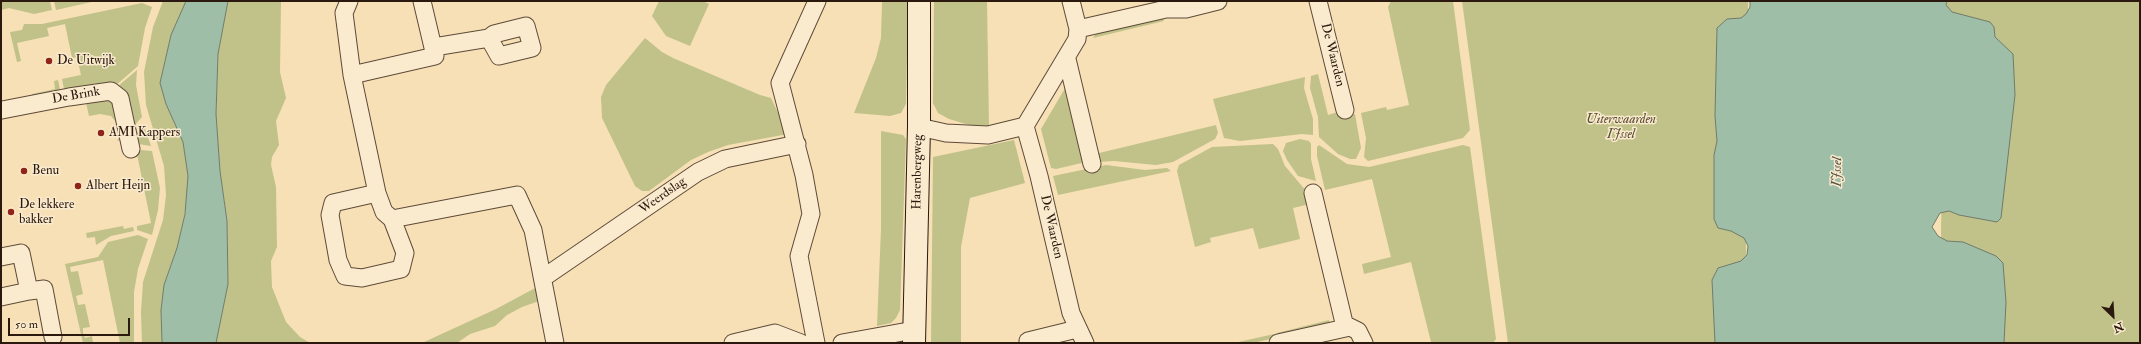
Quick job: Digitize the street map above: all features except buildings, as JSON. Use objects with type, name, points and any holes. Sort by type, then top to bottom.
[{"type":"street","points":[[349,1],[344,13],[352,74],[376,193],[384,212],[392,219],[405,253],[401,269],[362,278],[345,276],[338,260],[330,215],[333,203],[376,193]]},
{"type":"street","points":[[352,74],[435,56],[422,1]]},
{"type":"street","points":[[816,343],[799,256],[811,214],[797,144],[780,83],[817,1]]},
{"type":"street","name":"Harenbergweg","points":[[914,337],[919,127],[919,1]]},
{"type":"street","points":[[919,127],[946,133],[988,135],[1025,126],[1067,59],[1077,39],[1078,29],[1071,1]]},
{"type":"street","points":[[1078,29],[1166,8],[1186,8],[1218,1]]},
{"type":"street","name":"De Waarden","points":[[1318,1],[1345,110]]},
{"type":"street","points":[[434,47],[489,38]]},
{"type":"street","points":[[1067,59],[1092,164]]},
{"type":"street","name":"De Brink","points":[[1,111],[75,96],[111,91],[120,98],[131,149]]},
{"type":"street","name":"De Waarden","points":[[1025,126],[1039,176],[1071,313],[1081,336],[1028,341],[1029,343]]},
{"type":"street","name":"Weerdslag","points":[[543,278],[698,172],[725,159],[797,144]]},
{"type":"street","points":[[1313,193],[1345,327]]},
{"type":"street","points":[[392,219],[517,195],[533,230],[555,343]]},
{"type":"street","points":[[1,257],[21,253],[29,291]]},
{"type":"street","points":[[1,297],[44,288],[53,337]]},
{"type":"street","points":[[1278,343],[1345,327],[1354,328],[1361,336],[1364,343]]},
{"type":"street","points":[[733,343],[775,333],[801,343]]},
{"type":"street","points":[[842,343],[914,337]]},
{"type":"green space","points":[[1,1],[50,1],[52,10],[34,14],[9,8],[1,10]]},
{"type":"green space","points":[[54,1],[96,1],[56,10]]},
{"type":"green space","points":[[163,1],[186,1],[171,35],[160,83],[166,104],[183,142],[188,176],[188,199],[177,248],[164,285],[161,310],[162,343],[142,343],[141,312],[143,282],[163,220],[166,195],[164,166],[146,105],[144,72],[153,27]]},
{"type":"green space","points":[[228,1],[281,1],[280,72],[286,98],[276,121],[279,145],[272,157],[271,165],[276,187],[277,247],[271,261],[272,287],[286,322],[300,337],[310,343],[216,343],[228,284],[227,221],[220,171],[216,114],[218,54]]},
{"type":"green space","points":[[659,1],[703,1],[709,4],[690,46],[666,36],[652,16]]},
{"type":"green space","points":[[882,1],[908,1],[906,104],[901,113],[890,116],[854,113],[876,58],[881,38]]},
{"type":"green space","points":[[934,1],[987,1],[989,126],[969,125],[949,119],[938,113],[933,103]]},
{"type":"green space","points":[[1391,1],[1453,1],[1470,130],[1463,138],[1368,161],[1364,157],[1366,138],[1361,113],[1386,107],[1387,110],[1409,105],[1388,7]]},
{"type":"green space","name":"Uiterwaarden IJssel","points":[[1462,1],[1748,1],[1746,248],[1748,343],[1508,343]]},
{"type":"green space","points":[[1947,1],[2140,1],[2140,343],[1943,343],[1941,228]]},
{"type":"green space","points":[[142,3],[152,7],[145,28],[138,66],[115,86],[65,94],[62,79],[81,75],[77,57],[72,58],[65,24],[47,28],[49,36],[17,43],[21,61],[17,62],[10,32],[22,30],[24,24],[42,24]]},
{"type":"green space","points":[[1162,16],[1164,21],[1093,38],[1097,32]]},
{"type":"green space","points":[[645,38],[662,52],[673,58],[760,95],[771,98],[788,134],[728,145],[708,152],[691,160],[649,191],[642,191],[635,186],[602,118],[601,97],[606,85]]},
{"type":"green space","points":[[137,70],[136,85],[142,117],[131,129],[117,87]]},
{"type":"green space","points":[[1318,74],[1328,115],[1338,112],[1339,118],[1355,114],[1361,148],[1356,159],[1350,159],[1338,154],[1319,137],[1318,117],[1310,88],[1311,76]]},
{"type":"green space","points":[[1305,77],[1304,88],[1313,119],[1313,135],[1302,134],[1240,141],[1224,138],[1213,99]]},
{"type":"green space","points":[[58,80],[61,95],[33,100],[32,94],[55,89],[54,81]]},
{"type":"green space","points":[[1067,85],[1086,162],[1056,169],[1051,168],[1041,129]]},
{"type":"green space","points":[[85,98],[113,99],[126,139],[117,141],[121,135],[117,123],[111,116],[100,114],[89,116]]},
{"type":"green space","points":[[1216,125],[1218,133],[1215,139],[1173,162],[1156,165],[1114,161],[1097,162],[1095,154]]},
{"type":"green space","points":[[144,126],[151,146],[138,144],[136,134]]},
{"type":"green space","points":[[881,131],[903,135],[906,139],[900,310],[896,318],[891,323],[877,326],[881,229]]},
{"type":"green space","points":[[1300,139],[1309,141],[1311,144],[1311,159],[1316,181],[1298,176],[1287,160],[1283,151],[1286,143]]},
{"type":"green space","points":[[1014,140],[1025,183],[970,198],[961,247],[961,343],[931,343],[933,157]]},
{"type":"green space","points":[[1273,144],[1278,149],[1285,166],[1307,192],[1310,204],[1293,208],[1300,239],[1259,249],[1253,228],[1210,238],[1211,242],[1195,247],[1177,171],[1179,165],[1212,147]]},
{"type":"green space","points":[[1319,145],[1347,164],[1369,167],[1463,145],[1470,147],[1496,339],[1493,343],[1428,343],[1431,342],[1411,262],[1364,274],[1362,264],[1391,257],[1372,179],[1325,190],[1317,156],[1317,147]]},
{"type":"green space","points":[[141,150],[152,151],[160,188],[158,210],[152,235],[137,230],[137,226],[151,223],[137,154]]},
{"type":"green space","points":[[1106,165],[1145,170],[1167,168],[1171,171],[1058,195],[1053,176]]},
{"type":"green space","points":[[123,226],[124,229],[133,227],[134,231],[111,236],[96,245],[95,237],[87,238],[86,233]]},
{"type":"green space","points":[[138,235],[148,239],[138,269],[134,292],[134,343],[120,343],[103,260],[70,267],[71,272],[78,271],[83,294],[76,296],[78,305],[85,304],[90,327],[83,328],[83,333],[85,338],[92,336],[93,343],[83,343],[65,264],[98,257],[108,242]]},
{"type":"green space","points":[[539,286],[542,300],[522,307],[507,315],[495,326],[470,334],[457,343],[422,343],[496,309]]},
{"type":"green space","points":[[1329,320],[1330,325],[1278,337],[1277,333]]},
{"type":"green space","points":[[1274,334],[1275,338],[1253,343],[1234,343]]},
{"type":"water","points":[[186,1],[228,1],[218,54],[216,114],[220,171],[227,221],[228,284],[216,343],[162,343],[161,310],[164,285],[177,248],[185,214],[188,176],[183,142],[166,104],[160,83],[171,35]]},
{"type":"water","name":"IJssel","points":[[1750,1],[1947,1],[1946,5],[1952,12],[1990,22],[1994,27],[1995,37],[2013,54],[2015,95],[2001,218],[1997,222],[1959,215],[1949,211],[1940,213],[1932,227],[1938,236],[1947,241],[1963,242],[1996,256],[2003,263],[2006,302],[2004,343],[1715,343],[1712,280],[1718,268],[1741,261],[1747,255],[1748,246],[1744,238],[1731,231],[1718,228],[1714,219],[1714,155],[1717,141],[1715,116],[1717,28],[1727,19],[1741,18],[1746,14],[1750,7]]},
{"type":"place","name":"De Uitwijk","points":[[49,61]]},
{"type":"place","name":"AMI Kappers","points":[[101,133]]},
{"type":"place","name":"Benu","points":[[24,171]]},
{"type":"place","name":"Albert Heijn","points":[[78,186]]},
{"type":"place","name":"De lekkere bakker","points":[[11,212]]}]
